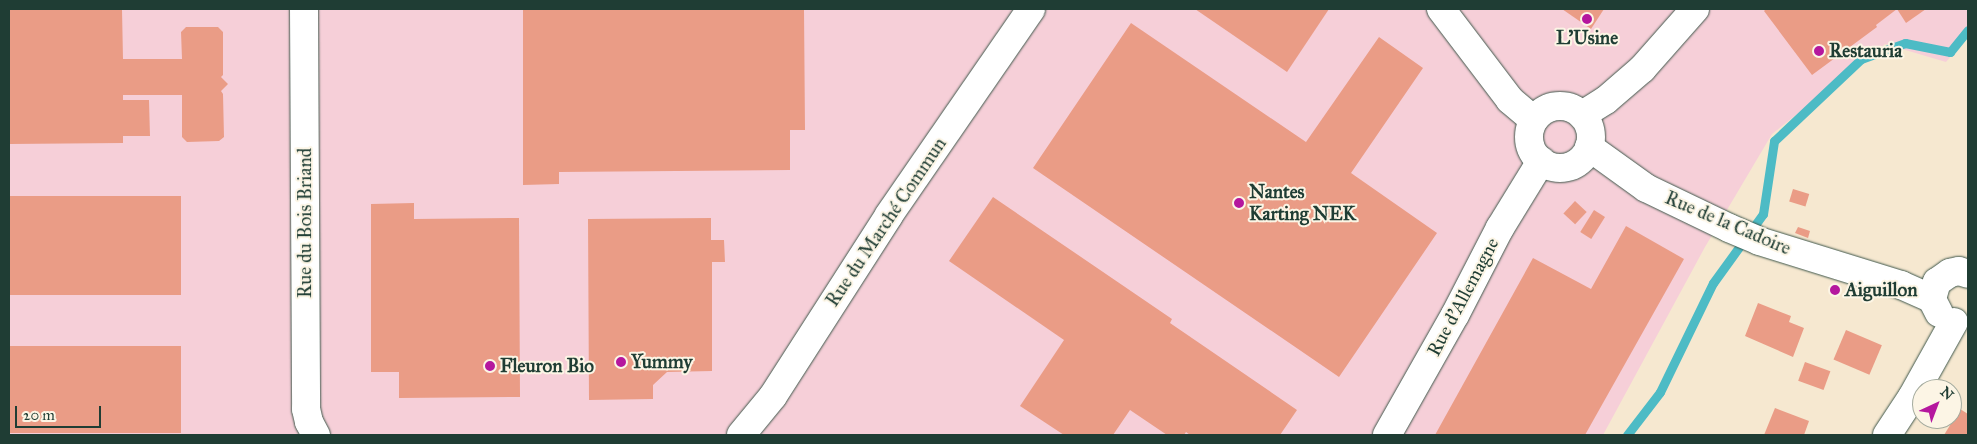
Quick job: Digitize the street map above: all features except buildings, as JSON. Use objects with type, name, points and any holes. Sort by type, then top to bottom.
[{"type":"street","name":"Rue du Bois Briand","points":[[304,9],[306,409],[309,422],[316,435]]},
{"type":"street","name":"Rue du Marché Commun","points":[[741,435],[773,396],[888,215],[1031,9]]},
{"type":"street","points":[[1441,9],[1510,100],[1534,120]]},
{"type":"street","points":[[1582,115],[1606,100],[1642,69],[1695,9]]},
{"type":"street","points":[[1566,106],[1582,115],[1590,130],[1589,147],[1577,162],[1568,166],[1549,166],[1535,155],[1529,138],[1534,120],[1548,108],[1566,106]]},
{"type":"street","name":"Rue de la Cadoire","points":[[1589,147],[1646,188],[1732,229],[1759,240],[1900,285],[1932,299]]},
{"type":"street","name":"Rue d'Allemagne","points":[[1387,435],[1455,315],[1500,228],[1541,161]]},
{"type":"street","points":[[1887,435],[1961,321],[1939,314],[1932,299],[1937,282],[1943,276],[1959,271],[1968,273]]},
{"type":"shaded area","points":[[9,9],[1968,9],[1968,36],[1946,62],[1885,44],[1772,134],[1705,247],[1603,435],[9,435]]},
{"type":"waterway","points":[[1627,435],[1660,392],[1713,283],[1763,214],[1774,141],[1861,59],[1905,43],[1950,52],[1968,30]]},
{"type":"place","name":"L'Usine","points":[[1587,19]]},
{"type":"place","name":"Restauria","points":[[1819,51]]},
{"type":"place","name":"Nantes Karting NEK","points":[[1239,203]]},
{"type":"place","name":"Aiguillon","points":[[1835,290]]},
{"type":"place","name":"Yummy","points":[[621,362]]},
{"type":"place","name":"Fleuron Bio","points":[[490,366]]}]
